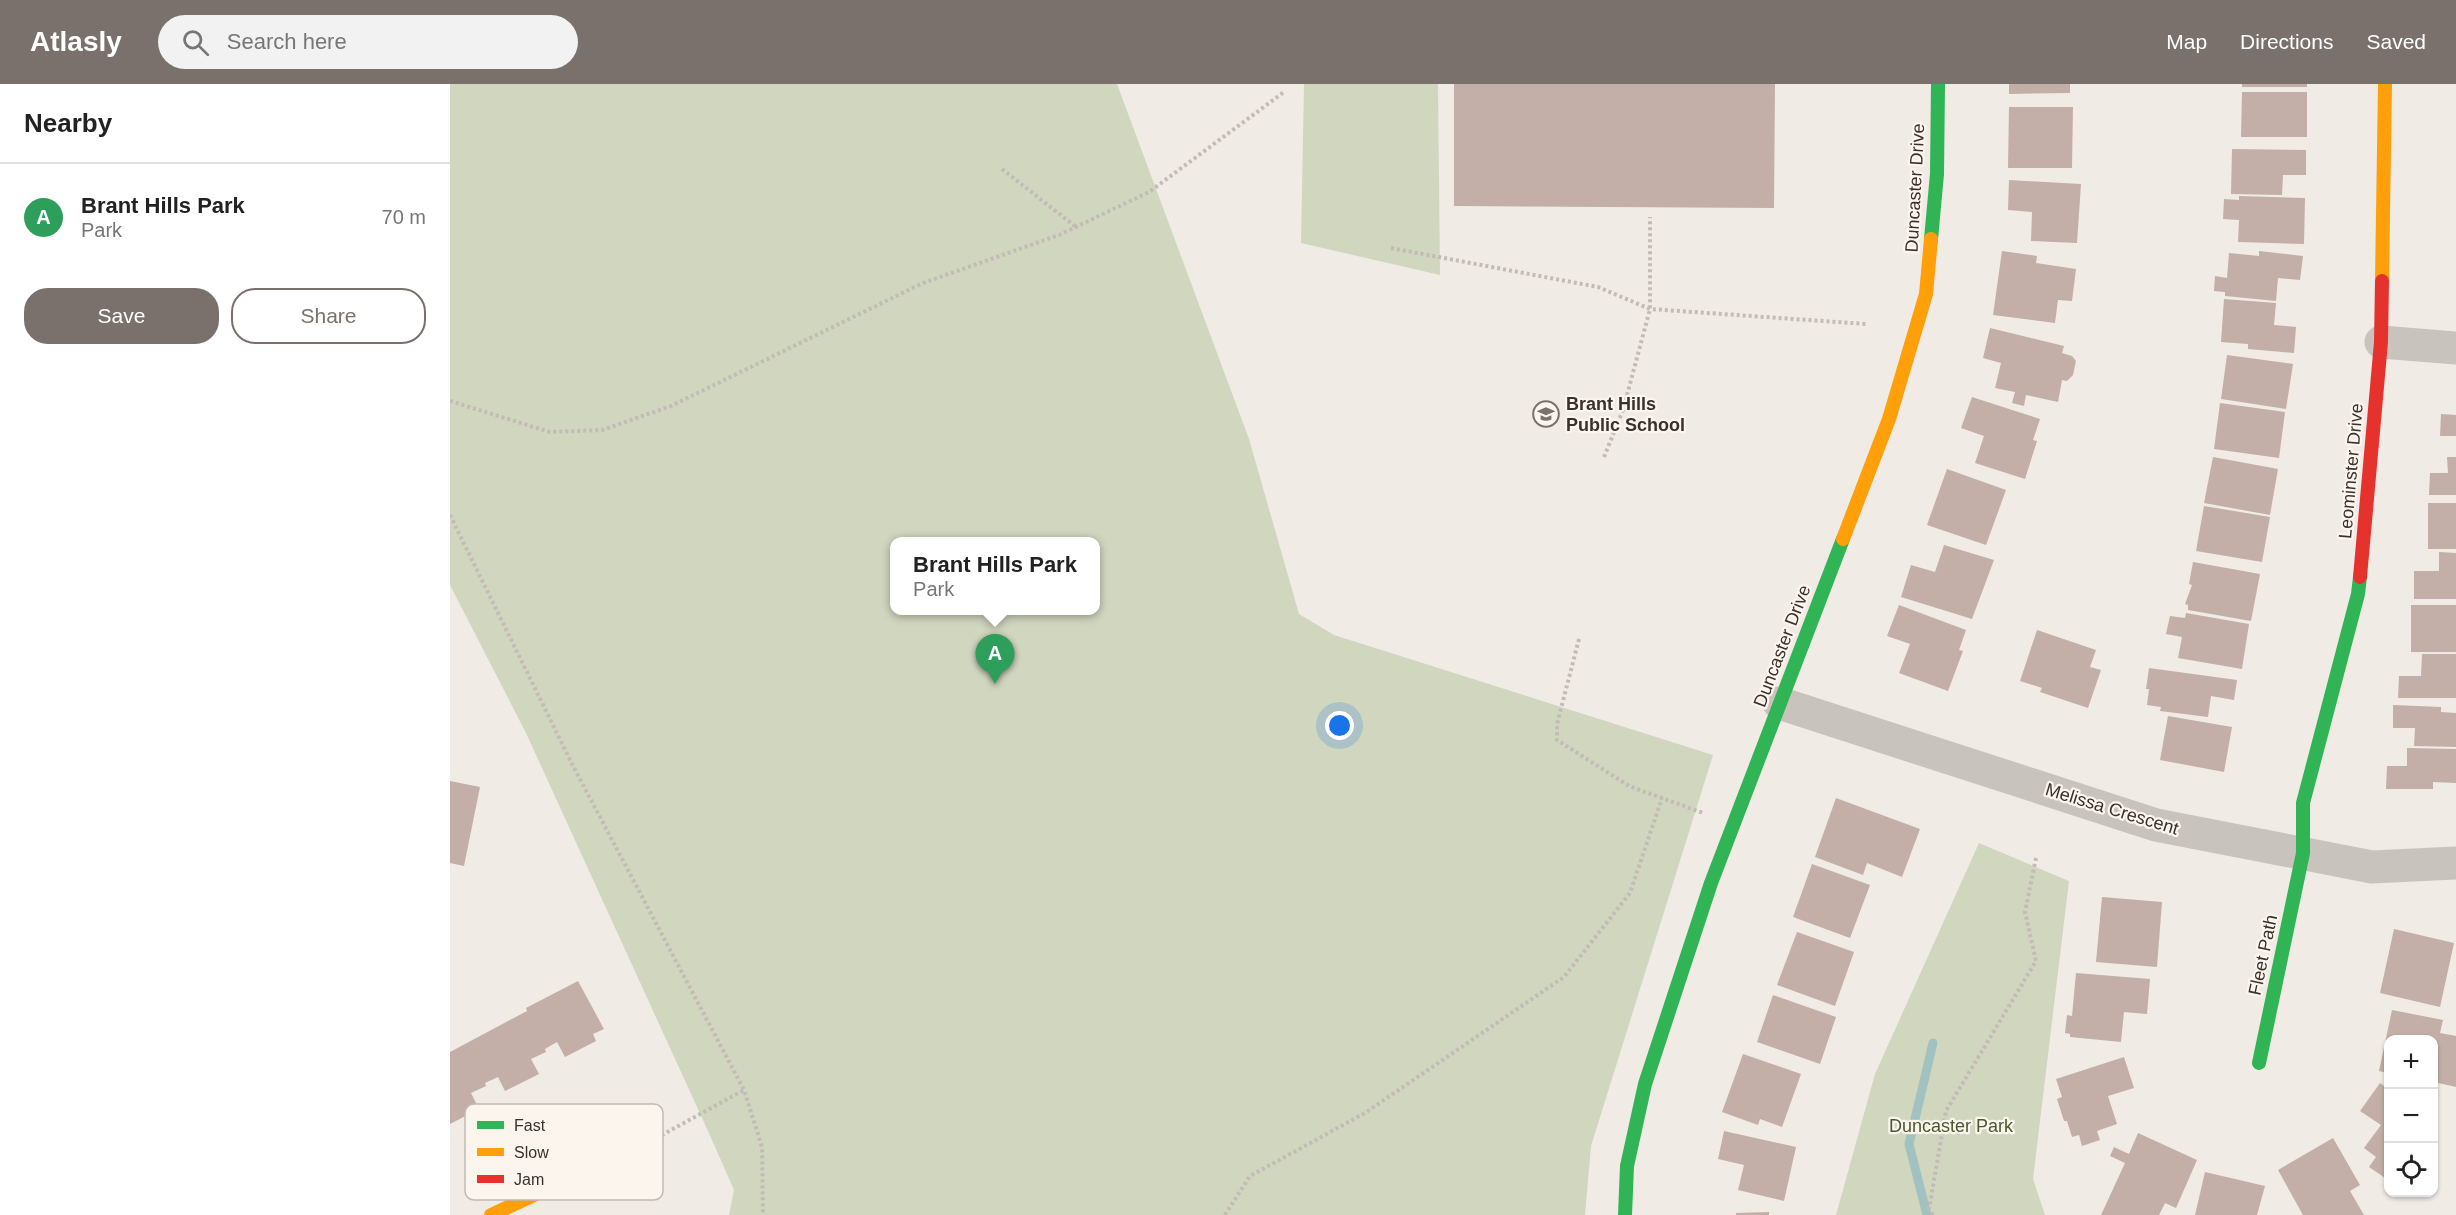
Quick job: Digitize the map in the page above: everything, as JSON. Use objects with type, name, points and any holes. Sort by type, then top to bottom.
[{"type":"street","name":"Duncaster Drive","points":[[1625,1215],[1627,1166],[1644,1084],[1711,884],[1889,419],[1926,294],[1936,174],[1938,84]]},
{"type":"street","name":"Leominster Drive","points":[[2303,854],[2303,803],[2358,594],[2381,342],[2385,84]]},
{"type":"street","points":[[2381,342],[2456,348]]},
{"type":"street","name":"Melissa Crescent","points":[[1779,703],[2156,825],[2372,867],[2456,863]]},
{"type":"street","name":"Fleet Path","points":[[2259,1063],[2303,854]]},
{"type":"street","points":[[491,1215],[523,1200]]},
{"type":"path","points":[[450,401],[550,432],[602,430],[671,406],[923,283],[1059,235],[1149,192],[1284,92]]},
{"type":"path","points":[[1002,169],[1076,227]]},
{"type":"path","points":[[1604,457],[1623,410],[1650,309],[1650,217]]},
{"type":"path","points":[[1391,248],[1598,287],[1650,309],[1866,324]]},
{"type":"path","points":[[450,515],[572,764],[744,1090],[762,1147],[763,1215]]},
{"type":"path","points":[[1579,639],[1557,724],[1557,740],[1629,786],[1734,824]]},
{"type":"path","points":[[1225,1215],[1250,1176],[1365,1113],[1564,976],[1630,893],[1662,798]]},
{"type":"path","points":[[1933,1215],[1929,1209],[1946,1111],[2036,961],[2025,912],[2036,858]]},
{"type":"path","points":[[663,1135],[744,1090]]},
{"type":"green space","points":[[450,84],[1117,84],[1249,439],[1299,614],[1334,635],[1713,755],[1591,1146],[1585,1215],[729,1215],[734,1190],[526,733],[450,585]]},
{"type":"green space","points":[[1304,84],[1438,84],[1440,275],[1301,243]]},
{"type":"green space","name":"Duncaster Park","points":[[1979,843],[2069,881],[2033,1179],[2045,1215],[1836,1215],[1875,1074]]},
{"type":"building","points":[[1454,84],[1775,84],[1774,208],[1454,206]]},
{"type":"building","points":[[2009,84],[2070,84],[2070,93],[2009,94]]},
{"type":"building","points":[[2242,84],[2307,84],[2307,87],[2242,87]]},
{"type":"building","points":[[2242,92],[2307,92],[2307,137],[2241,137]]},
{"type":"building","points":[[2009,107],[2073,107],[2072,168],[2008,168]]},
{"type":"building","points":[[2232,149],[2306,150],[2306,175],[2283,175],[2282,195],[2231,194]]},
{"type":"building","points":[[2009,180],[2081,184],[2077,243],[2031,241],[2032,212],[2008,210]]},
{"type":"building","points":[[2239,196],[2305,198],[2304,244],[2238,242],[2239,220],[2223,219],[2224,199],[2239,200]]},
{"type":"building","points":[[2002,251],[2037,256],[2036,263],[2076,269],[2072,301],[2058,300],[2055,323],[1993,315]]},
{"type":"building","points":[[2259,251],[2303,256],[2300,280],[2278,278],[2276,301],[2225,296],[2225,292],[2214,291],[2215,276],[2227,278],[2229,253],[2259,256]]},
{"type":"building","points":[[2224,299],[2276,303],[2274,325],[2296,327],[2294,353],[2248,349],[2248,344],[2221,342]]},
{"type":"building","points":[[1990,328],[2064,346],[2062,353],[2072,356],[2076,361],[2073,375],[2067,381],[2062,380],[2058,402],[2026,395],[2024,406],[2012,403],[2015,392],[1995,388],[2001,363],[1983,358]]},
{"type":"building","points":[[2227,355],[2293,364],[2286,409],[2221,399]]},
{"type":"building","points":[[1972,397],[2040,419],[2033,440],[2037,441],[2025,479],[1975,463],[1984,436],[1961,428]]},
{"type":"building","points":[[2220,403],[2285,412],[2279,458],[2214,449]]},
{"type":"building","points":[[2441,414],[2456,415],[2456,436],[2440,436]]},
{"type":"building","points":[[2213,457],[2278,469],[2270,515],[2204,503]]},
{"type":"building","points":[[2447,457],[2456,457],[2456,495],[2429,495],[2430,473],[2448,473]]},
{"type":"building","points":[[1947,469],[2006,490],[1986,545],[1927,525]]},
{"type":"building","points":[[2428,503],[2456,503],[2456,549],[2428,549]]},
{"type":"building","points":[[2204,506],[2270,517],[2262,562],[2196,551]]},
{"type":"building","points":[[1944,545],[1994,560],[1972,619],[1901,597],[1911,565],[1935,572]]},
{"type":"building","points":[[2439,552],[2456,553],[2456,599],[2414,599],[2414,571],[2439,571]]},
{"type":"building","points":[[2193,562],[2260,574],[2251,621],[2188,610],[2188,605],[2185,604],[2192,585],[2189,584]]},
{"type":"building","points":[[1899,605],[1966,630],[1959,650],[1963,651],[1948,691],[1899,673],[1910,644],[1887,636]]},
{"type":"building","points":[[2411,605],[2456,605],[2456,652],[2411,652]]},
{"type":"building","points":[[2186,613],[2249,624],[2242,669],[2178,658],[2182,637],[2166,634],[2170,616],[2185,618]]},
{"type":"building","points":[[2037,630],[2096,650],[2090,667],[2101,670],[2088,708],[2040,692],[2042,688],[2020,681]]},
{"type":"building","points":[[2422,654],[2456,654],[2456,698],[2398,698],[2399,676],[2421,676]]},
{"type":"building","points":[[2149,668],[2237,680],[2234,700],[2211,696],[2208,717],[2160,711],[2161,707],[2147,705],[2149,689],[2146,689]]},
{"type":"building","points":[[2393,705],[2441,707],[2441,712],[2456,713],[2456,747],[2414,746],[2415,728],[2393,728]]},
{"type":"building","points":[[2168,716],[2232,727],[2224,772],[2160,760]]},
{"type":"building","points":[[2407,748],[2456,749],[2456,783],[2433,782],[2433,789],[2386,789],[2387,766],[2407,766]]},
{"type":"building","points":[[450,781],[480,787],[464,866],[450,863]]},
{"type":"building","points":[[1836,798],[1920,829],[1902,877],[1867,863],[1863,875],[1815,857]]},
{"type":"building","points":[[1812,864],[1870,885],[1850,938],[1793,917]]},
{"type":"building","points":[[2102,897],[2162,902],[2157,967],[2096,962]]},
{"type":"building","points":[[2394,929],[2454,943],[2440,1007],[2380,993]]},
{"type":"building","points":[[1797,932],[1854,952],[1835,1006],[1777,985]]},
{"type":"building","points":[[2076,973],[2150,979],[2147,1014],[2124,1012],[2121,1042],[2070,1037],[2070,1034],[2065,1033],[2067,1015],[2072,1016]]},
{"type":"building","points":[[578,981],[604,1029],[593,1034],[596,1041],[565,1057],[557,1042],[545,1049],[546,1052],[531,1059],[539,1074],[505,1091],[498,1077],[485,1083],[486,1086],[471,1093],[476,1104],[465,1104],[465,1116],[450,1124],[450,1052],[527,1011],[526,1008]]},
{"type":"building","points":[[1773,995],[1836,1017],[1820,1064],[1757,1042]]},
{"type":"building","points":[[2392,1010],[2443,1020],[2440,1033],[2456,1036],[2456,1087],[2438,1083],[2438,1035],[2387,1035]]},
{"type":"building","points":[[2384,1048],[2384,1072],[2379,1071]]},
{"type":"building","points":[[1743,1054],[1801,1074],[1782,1127],[1760,1119],[1758,1125],[1722,1112]]},
{"type":"building","points":[[2124,1057],[2134,1088],[2108,1096],[2117,1124],[2097,1131],[2100,1140],[2082,1146],[2079,1135],[2072,1137],[2067,1121],[2064,1121],[2057,1099],[2062,1097],[2056,1079]]},
{"type":"building","points":[[2380,1083],[2384,1086],[2384,1177],[2369,1167],[2376,1157],[2364,1148],[2381,1125],[2360,1111]]},
{"type":"building","points":[[1724,1131],[1796,1147],[1784,1201],[1738,1190],[1744,1165],[1718,1159]]},
{"type":"building","points":[[2138,1133],[2197,1160],[2176,1208],[2165,1203],[2159,1215],[2101,1215],[2125,1163],[2110,1156],[2114,1147],[2129,1154]]},
{"type":"building","points":[[2333,1138],[2360,1185],[2350,1191],[2364,1215],[2303,1215],[2278,1170]]},
{"type":"building","points":[[2205,1172],[2265,1186],[2257,1215],[2195,1215]]},
{"type":"building","points":[[1769,1212],[1769,1215],[1736,1215],[1736,1213]]},
{"type":"waterway","points":[[1927,1215],[1909,1144],[1933,1043]]},
{"type":"traffic: fast","points":[[1931,239],[1937,174],[1938,84]]},
{"type":"traffic: fast","points":[[1625,1215],[1627,1166],[1645,1084],[1711,883],[1843,539]]},
{"type":"traffic: fast","points":[[2259,1063],[2303,853],[2303,803],[2358,594],[2360,577]]},
{"type":"traffic: slow","points":[[2382,281],[2385,84]]},
{"type":"traffic: slow","points":[[1843,539],[1889,419],[1926,294],[1931,239]]},
{"type":"traffic: slow","points":[[491,1215],[523,1200]]},
{"type":"traffic: jam","points":[[2360,577],[2381,342],[2382,281]]},
{"type":"place","name":"Brant Hills Public School","points":[[1546,414]]},
{"type":"place","name":"Brant Hills Park","points":[[995,684]]}]
